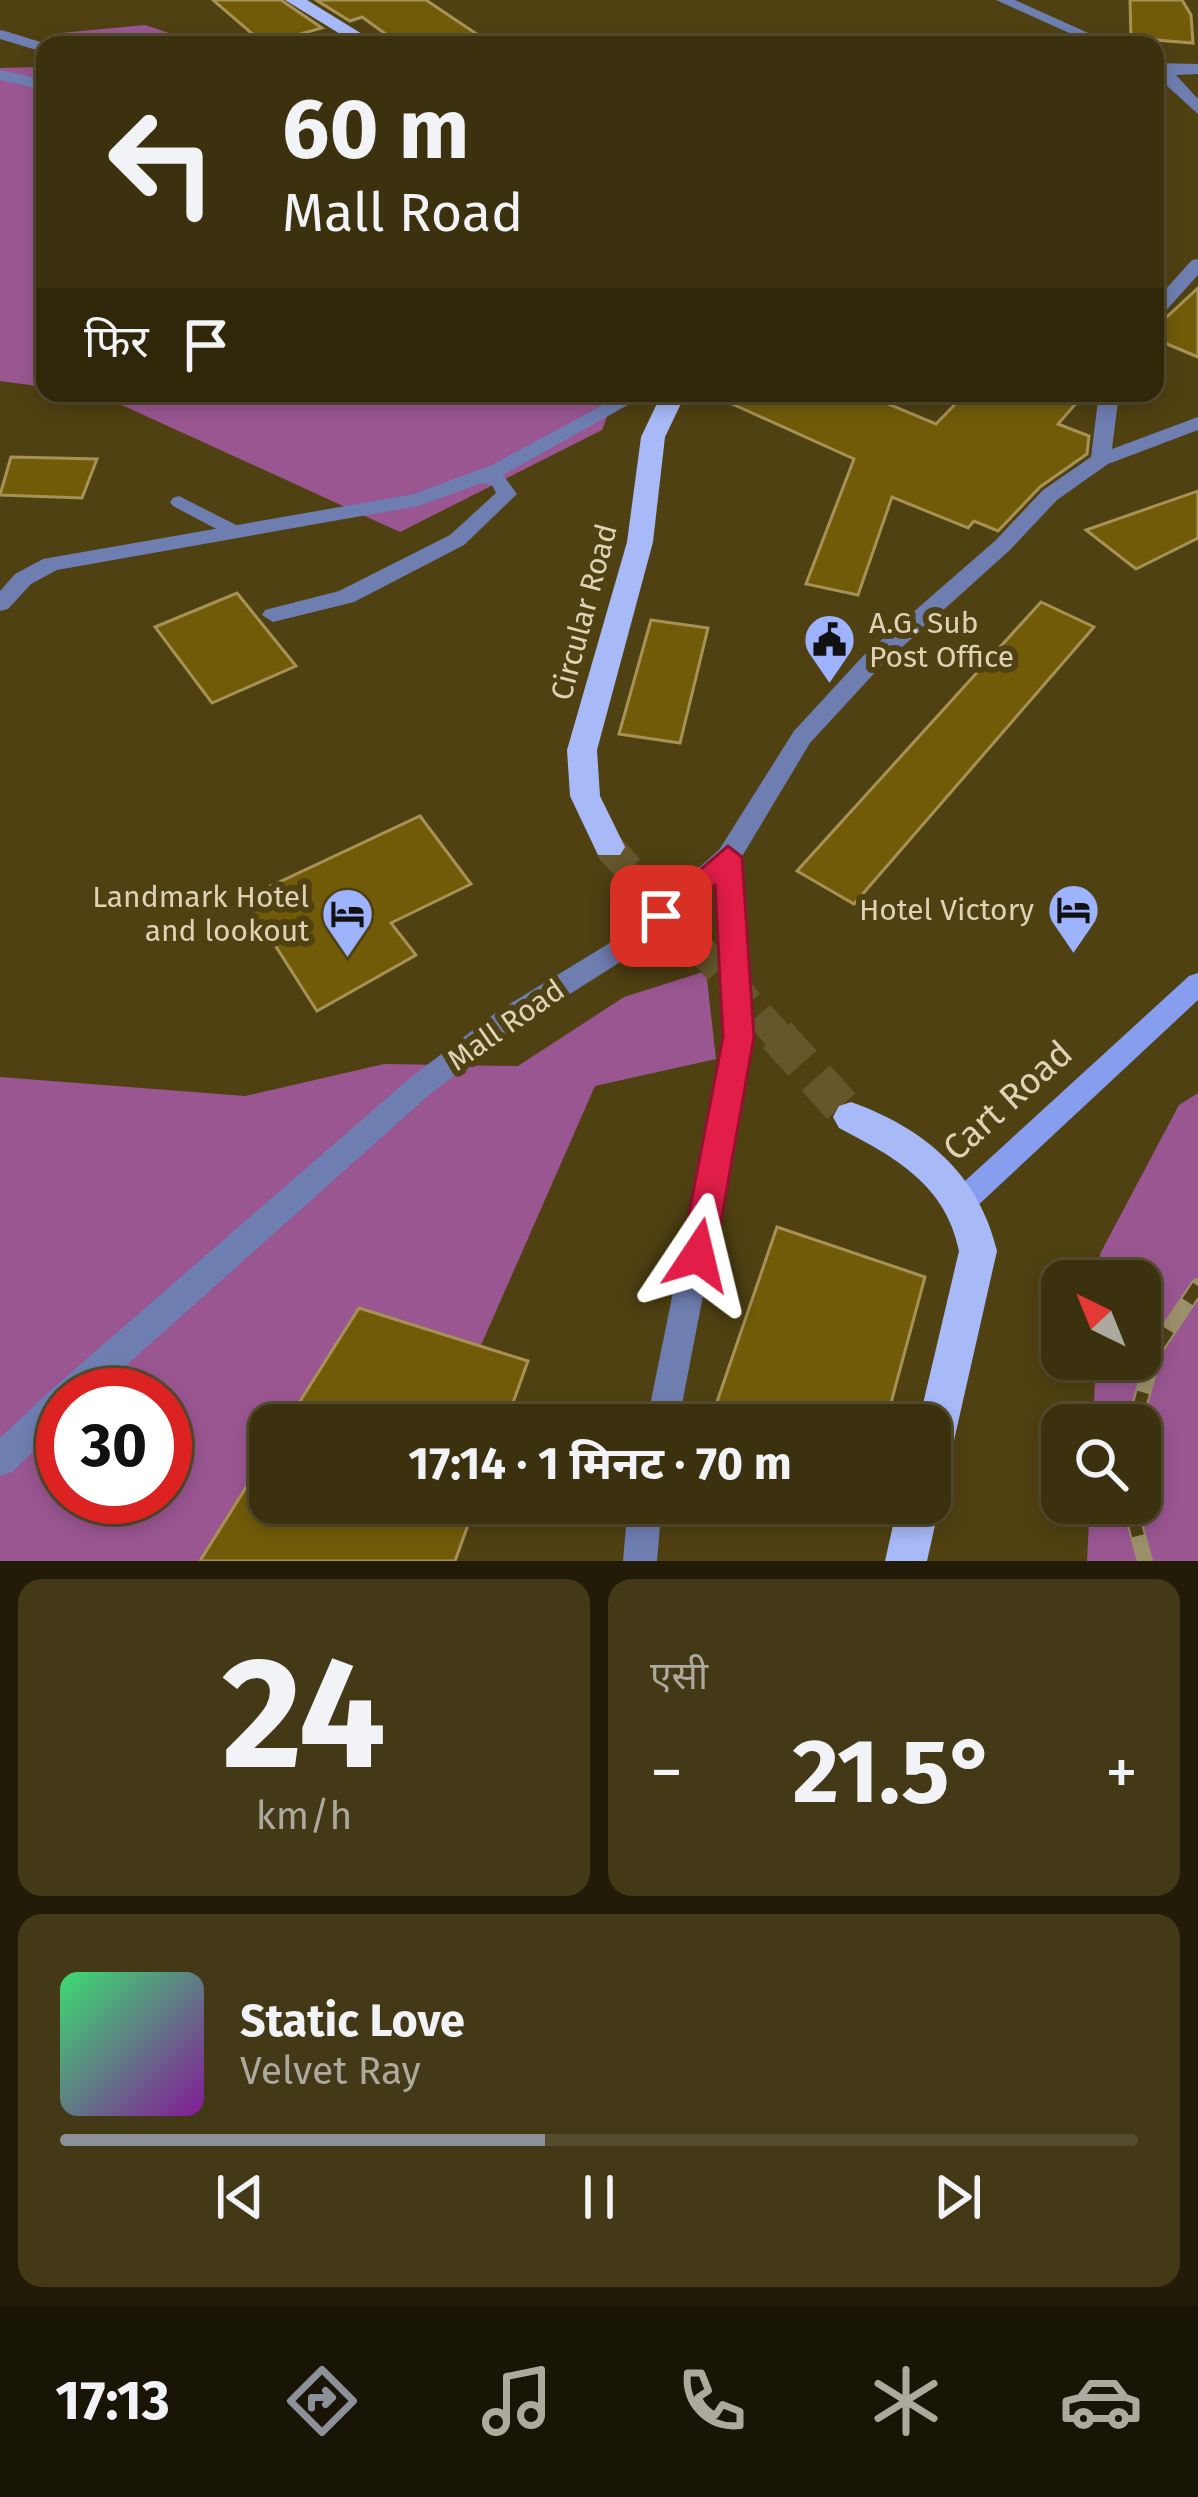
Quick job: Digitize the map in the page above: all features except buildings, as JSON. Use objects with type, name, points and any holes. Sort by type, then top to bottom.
[{"type":"main road","points":[[294,0],[356,36]]},
{"type":"main road","name":"Circular Road","points":[[609,847],[585,796],[582,750],[640,542],[653,437],[670,402]]},
{"type":"main road","name":"Cart Road","points":[[943,1404],[978,1251],[964,1200],[1198,984]]},
{"type":"main road","points":[[851,1117],[919,1153],[964,1200]]},
{"type":"main road","points":[[906,1561],[915,1524]]},
{"type":"street","points":[[1003,0],[1087,36]]},
{"type":"street","points":[[0,34],[36,44]]},
{"type":"street","points":[[1164,69],[1198,69]]},
{"type":"street","points":[[0,75],[36,83]]},
{"type":"street","points":[[1164,76],[1198,109]]},
{"type":"street","points":[[1164,301],[1198,264]]},
{"type":"street","points":[[0,604],[23,579],[51,564],[230,529],[322,521],[418,500],[481,476],[622,402]]},
{"type":"street","points":[[1101,460],[1108,402]]},
{"type":"street","name":"Mall Road","points":[[100,1368],[420,1086],[508,1019],[628,945],[728,857],[802,737],[872,661],[1050,495],[1101,460],[1198,423]]},
{"type":"street","points":[[1155,438],[1198,439]]},
{"type":"street","points":[[273,615],[346,597],[457,540],[507,494],[500,480],[481,476]]},
{"type":"street","points":[[666,1404],[739,1037],[728,857]]},
{"type":"street","name":"Mall Road","points":[[0,1460],[36,1426]]},
{"type":"street","points":[[640,1561],[643,1524]]},
{"type":"lane","points":[[179,502],[230,529]]},
{"type":"shaded area","points":[[145,25],[178,36],[59,36]]},
{"type":"shaded area","points":[[36,67],[36,386],[0,381],[0,68]]},
{"type":"shaded area","points":[[115,402],[613,402],[602,430],[400,532]]},
{"type":"shaded area","points":[[706,971],[716,1059],[595,1086],[460,1393],[446,1404],[249,1404],[249,1524],[263,1524],[251,1561],[0,1561],[0,1077],[245,1096],[384,1064],[518,1066],[624,997]]},
{"type":"shaded area","points":[[1198,1093],[1198,1561],[1087,1561],[1089,1524],[1161,1524],[1161,1404],[1094,1404],[1095,1380],[1161,1380],[1161,1260],[1100,1260],[1100,1254],[1179,1105]]},
{"type":"tunnel","points":[[609,847],[780,1038]]},
{"type":"tunnel","points":[[777,1035],[851,1117]]},
{"type":"railway","points":[[1140,1404],[1155,1350],[1198,1286]]},
{"type":"railway","points":[[1135,1524],[1145,1561]]},
{"type":"place","name":"A.G. Sub Post Office","points":[[830,686]]},
{"type":"place","name":"Hotel Victory","points":[[1073,956]]},
{"type":"place","name":"Landmark Hotel and lookout","points":[[348,960]]},
{"type":"route","points":[[661,916],[728,857],[739,1037],[698,1255]]}]
